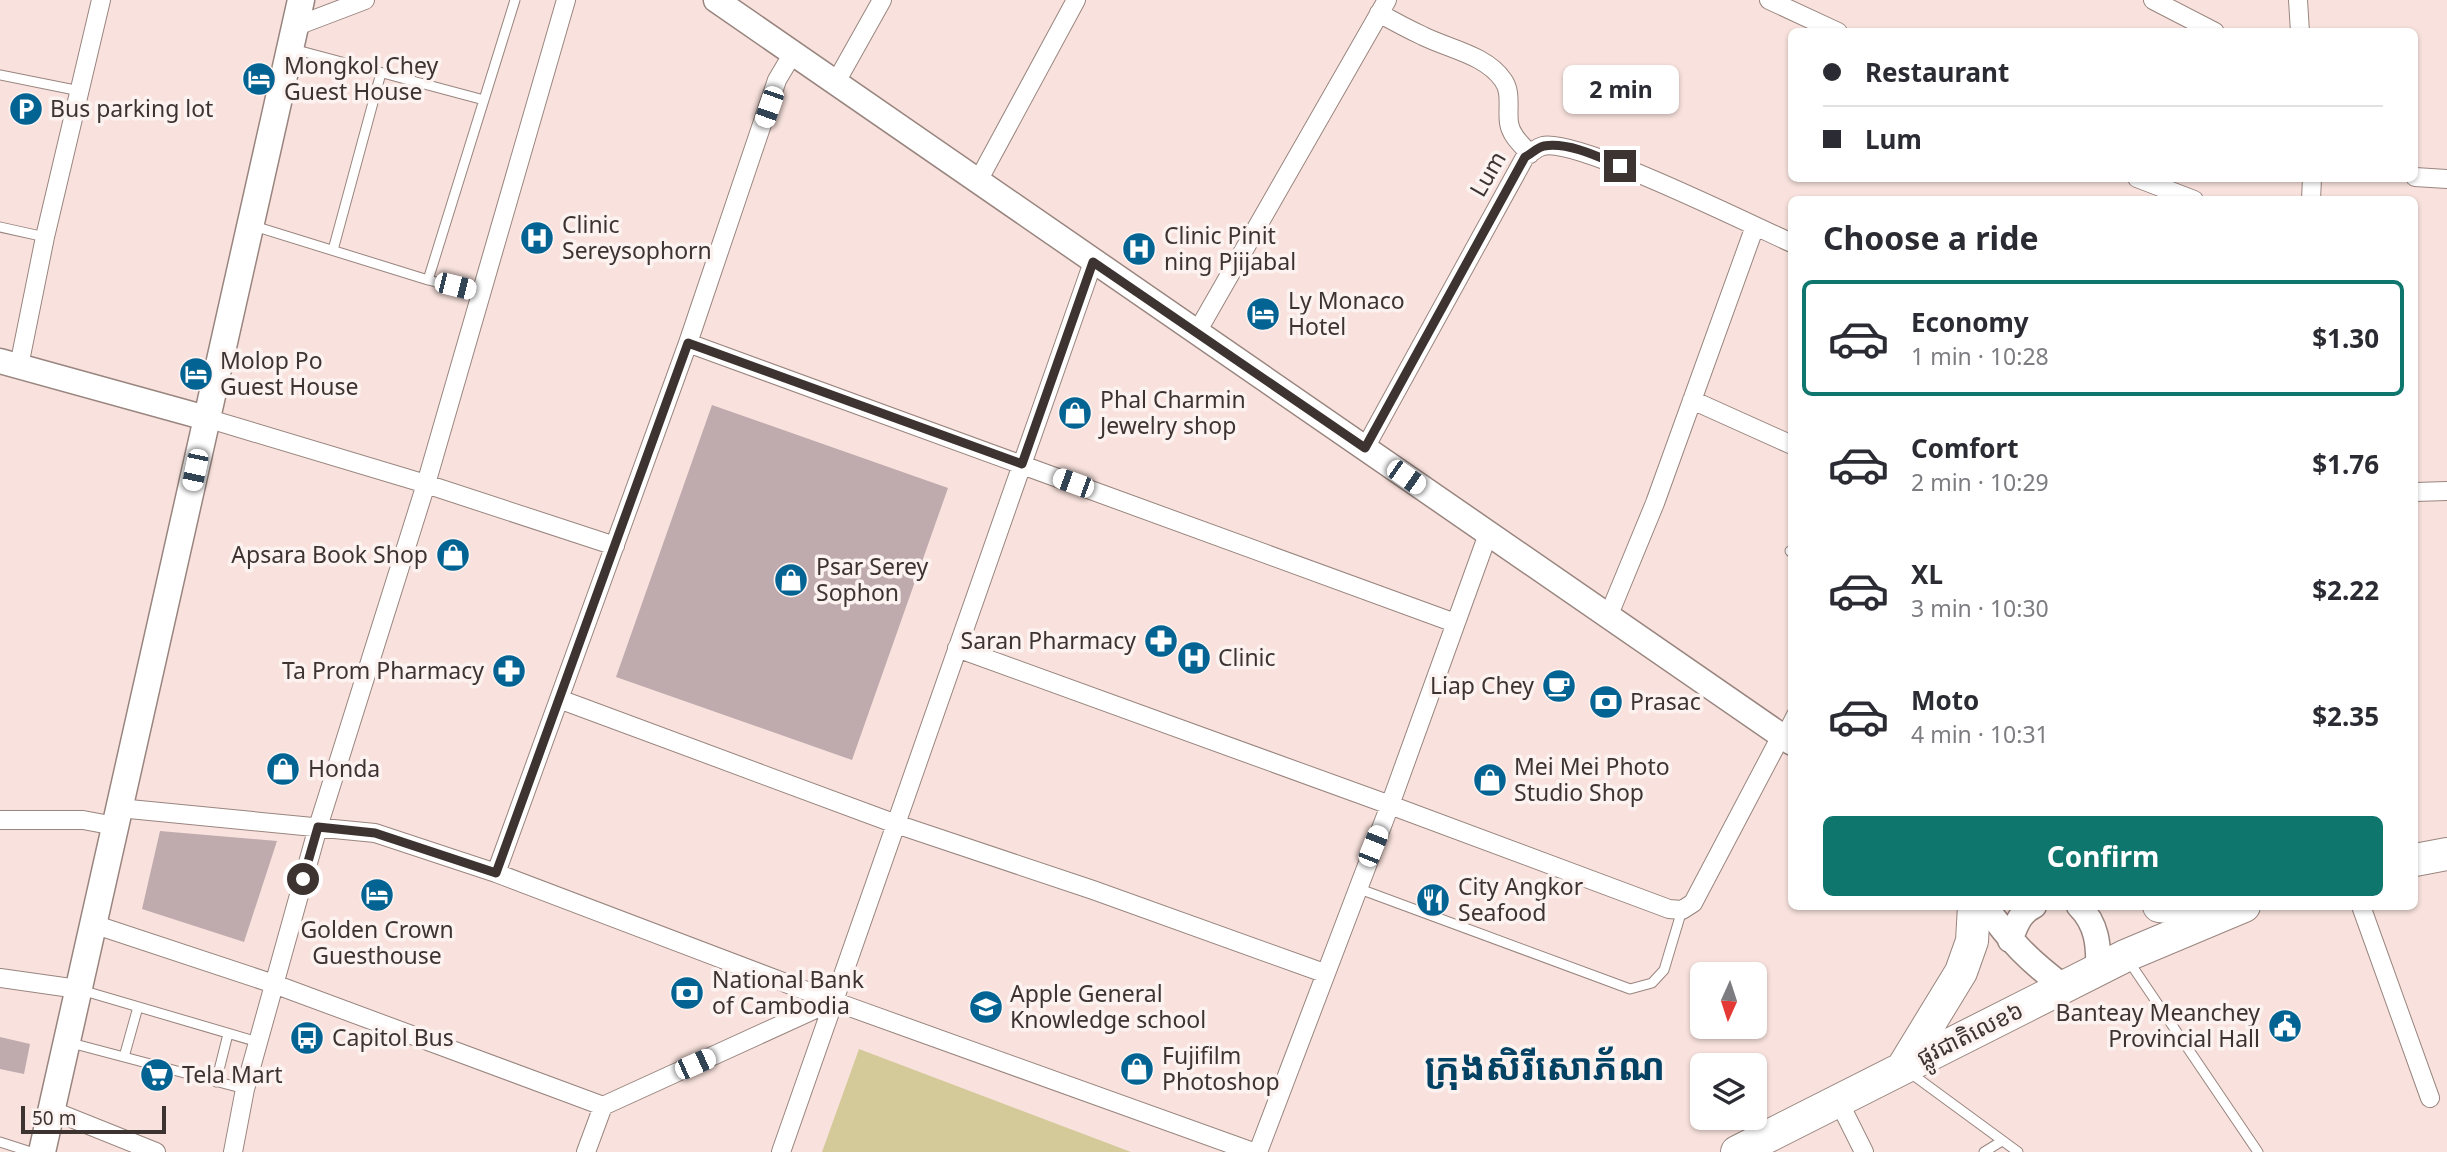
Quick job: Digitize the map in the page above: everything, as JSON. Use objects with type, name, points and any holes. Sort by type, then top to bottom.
[{"type":"highway","points":[[2418,859],[2447,854]]},
{"type":"highway","points":[[1903,1067],[1961,972],[1972,941],[1974,910]]},
{"type":"highway","name":"ផ្លូវជាតិលេខ៦","points":[[1737,1152],[2112,963],[2235,910]]},
{"type":"main road","points":[[42,1152],[301,0]]},
{"type":"main road","points":[[716,0],[1786,740]]},
{"type":"main road","points":[[9,363],[206,418]]},
{"type":"main road","points":[[1988,910],[2010,940],[2031,962],[2064,987]]},
{"type":"main road","points":[[2010,940],[2018,920],[2027,910]]},
{"type":"main road","points":[[2082,910],[2088,915],[2099,942],[2112,963]]},
{"type":"street","points":[[9,363],[45,237],[101,0]]},
{"type":"street","points":[[291,38],[365,0]]},
{"type":"street","points":[[233,1152],[245,1089],[318,827],[426,484],[566,0]]},
{"type":"street","points":[[836,82],[882,0]]},
{"type":"street","points":[[978,181],[1076,0]]},
{"type":"street","points":[[1769,0],[1829,28]]},
{"type":"street","points":[[2153,0],[2207,28]]},
{"type":"street","points":[[2298,0],[2300,28]]},
{"type":"street","points":[[1197,332],[1383,7],[1423,37],[1474,57],[1496,72],[1505,82],[1508,94],[1509,125],[1517,140],[1530,154]]},
{"type":"street","points":[[496,873],[688,343],[777,80],[793,53]]},
{"type":"street","name":"Lum","points":[[1365,448],[1525,157],[1543,146],[1563,147],[1598,156],[1788,241]]},
{"type":"street","points":[[2418,177],[2447,179]]},
{"type":"street","points":[[2147,182],[2184,196]]},
{"type":"street","points":[[1608,617],[1655,503],[1755,226]]},
{"type":"street","points":[[781,1152],[1093,262]]},
{"type":"street","points":[[688,343],[1455,623]]},
{"type":"street","points":[[1692,400],[1788,443]]},
{"type":"street","points":[[206,418],[426,484],[615,546]]},
{"type":"street","points":[[2418,492],[2447,492]]},
{"type":"street","points":[[0,820],[83,820],[117,817],[318,827],[375,833],[496,873],[833,1001],[1255,1152],[1390,805],[1488,534]]},
{"type":"street","points":[[957,648],[1669,909],[1682,910],[1693,903],[1786,740]]},
{"type":"street","points":[[559,699],[896,824],[1093,890],[1324,973]]},
{"type":"street","points":[[2362,910],[2430,1098]]},
{"type":"street","points":[[93,924],[274,984],[603,1106],[833,1001]]},
{"type":"street","points":[[0,978],[78,989]]},
{"type":"street","points":[[1838,1100],[1864,1152]]},
{"type":"street","points":[[586,1152],[603,1106]]},
{"type":"street","points":[[51,1110],[156,1152]]},
{"type":"lane","points":[[428,280],[515,0]]},
{"type":"lane","points":[[291,38],[381,73],[484,100]]},
{"type":"lane","points":[[333,250],[381,73]]},
{"type":"lane","points":[[0,75],[80,90]]},
{"type":"lane","points":[[250,225],[428,280],[481,293]]},
{"type":"lane","points":[[0,227],[45,237]]},
{"type":"lane","points":[[1357,888],[1630,989],[1652,983],[1664,970],[1682,910]]},
{"type":"lane","points":[[2112,963],[2258,1152]]},
{"type":"lane","points":[[78,989],[258,1042]]},
{"type":"lane","points":[[124,1057],[138,1007]]},
{"type":"lane","points":[[216,1082],[228,1034]]},
{"type":"lane","points":[[66,1041],[245,1089]]},
{"type":"lane","points":[[1903,1067],[2018,1152]]},
{"type":"lane","points":[[1984,1152],[2002,1141]]},
{"type":"lane","points":[[0,1142],[31,1152]]},
{"type":"shaded area","points":[[859,1049],[1131,1152],[822,1152]]},
{"type":"building","points":[[712,405],[948,488],[852,760],[616,677]]},
{"type":"building","points":[[160,831],[277,841],[244,942],[142,909]]},
{"type":"building","points":[[0,1037],[30,1044],[24,1074],[0,1069]]},
{"type":"place","name":"Mongkol Chey Guest House","points":[[259,79]]},
{"type":"place","name":"Bus parking lot","points":[[26,109]]},
{"type":"place","name":"Clinic Sereysophorn","points":[[537,238]]},
{"type":"place","name":"Clinic Pinit ning Pjijabal","points":[[1139,249]]},
{"type":"place","name":"Ly Monaco Hotel","points":[[1263,314]]},
{"type":"place","name":"Molop Po Guest House","points":[[196,374]]},
{"type":"place","name":"Phal Charmin Jewelry shop","points":[[1075,413]]},
{"type":"place","name":"Apsara Book Shop","points":[[453,555]]},
{"type":"place","name":"Psar Serey Sophon","points":[[791,580]]},
{"type":"place","name":"Saran Pharmacy","points":[[1161,641]]},
{"type":"place","name":"Clinic","points":[[1194,658]]},
{"type":"place","name":"Ta Prom Pharmacy","points":[[509,671]]},
{"type":"place","name":"Liap Chey","points":[[1559,686]]},
{"type":"place","name":"Prasac","points":[[1606,702]]},
{"type":"place","name":"Honda","points":[[283,769]]},
{"type":"place","name":"Mei Mei Photo Studio Shop","points":[[1490,780]]},
{"type":"place","name":"Golden Crown Guesthouse","points":[[377,895]]},
{"type":"place","name":"City Angkor Seafood","points":[[1433,900]]},
{"type":"place","name":"National Bank of Cambodia","points":[[687,993]]},
{"type":"place","name":"Apple General Knowledge school","points":[[986,1007]]},
{"type":"place","name":"Banteay Meanchey Provincial Hall","points":[[2285,1026]]},
{"type":"place","name":"Capitol Bus","points":[[307,1038]]},
{"type":"place","name":"Fujifilm Photoshop","points":[[1137,1069]]},
{"type":"place","name":"Tela Mart","points":[[157,1075]]},
{"type":"district","name":"ក្រុងសិរីសោភ័ណ","points":[[1545,1067]]},
{"type":"route","points":[[303,879],[318,827],[375,833],[496,873],[688,343],[1022,464],[1093,262],[1365,448],[1525,157],[1543,146],[1563,147],[1598,156],[1620,166]]}]
